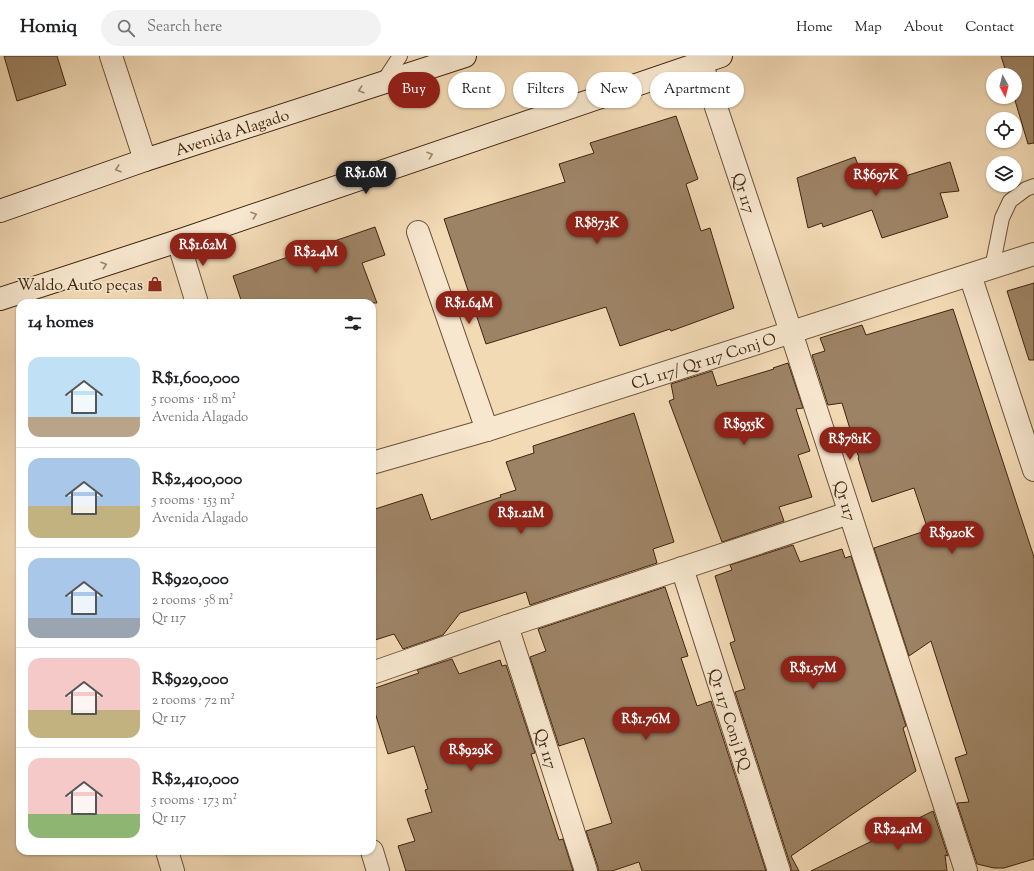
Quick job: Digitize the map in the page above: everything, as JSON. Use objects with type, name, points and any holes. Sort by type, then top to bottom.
[{"type":"street","points":[[111,56],[145,160]]},
{"type":"street","name":"Avenida Alagado","points":[[0,211],[145,160],[465,56]]},
{"type":"street","points":[[0,299],[178,241],[711,59]]},
{"type":"street","name":"Qr 117","points":[[711,59],[791,332],[966,871]]},
{"type":"street","points":[[418,232],[487,430]]},
{"type":"street","points":[[178,241],[196,299]]},
{"type":"street","name":"CL 117/ Qr 117 Conj O","points":[[376,462],[487,430],[1034,254]]},
{"type":"street","points":[[970,275],[1034,470]]},
{"type":"street","points":[[1013,409],[1034,416]]},
{"type":"street","points":[[376,671],[849,513]]},
{"type":"street","name":"Qr 117 Conj PQ","points":[[682,568],[779,871]]},
{"type":"street","name":"Qr 117","points":[[507,626],[586,871]]},
{"type":"street","points":[[168,855],[173,871]]},
{"type":"street","points":[[373,855],[378,871]]},
{"type":"lane","points":[[383,82],[400,56]]},
{"type":"lane","points":[[992,268],[1002,218],[1010,201],[1026,189],[1034,186]]},
{"type":"building","points":[[4,56],[57,56],[66,85],[17,101]]},
{"type":"building","points":[[1001,56],[1034,56],[1034,143],[1028,144],[1022,124],[1022,112],[1018,112],[1016,104],[1022,104],[1022,68],[1005,68]]},
{"type":"building","points":[[676,116],[698,179],[686,184],[701,231],[710,228],[734,308],[671,331],[670,329],[620,346],[606,307],[486,344],[444,219],[565,182],[559,164],[594,153],[590,143]]},
{"type":"building","points":[[855,157],[867,188],[950,162],[959,191],[940,193],[948,217],[882,238],[872,210],[823,227],[822,223],[808,228],[797,178]]},
{"type":"building","points":[[375,227],[385,255],[362,263],[376,299],[241,299],[233,276]]},
{"type":"building","points":[[1034,283],[1034,360],[1029,360],[1007,291]]},
{"type":"building","points":[[953,309],[1034,557],[1034,859],[1004,868],[994,868],[977,864],[957,803],[969,802],[955,758],[967,754],[931,641],[909,656],[874,548],[928,530],[914,488],[872,502],[842,403],[828,405],[812,355],[825,351],[820,338],[862,325],[866,335]]},
{"type":"building","points":[[788,363],[803,408],[796,409],[810,451],[798,455],[812,497],[779,507],[784,521],[722,542],[669,401],[674,399],[671,384],[712,371],[717,386],[774,369],[773,368]]},
{"type":"building","points":[[634,413],[674,542],[653,549],[657,563],[530,605],[526,592],[460,613],[443,635],[403,649],[394,634],[376,640],[376,509],[422,494],[431,520],[501,497],[500,495],[516,490],[506,462],[534,453],[533,446]]},
{"type":"building","points":[[793,545],[800,562],[842,549],[845,558],[851,556],[906,726],[903,728],[916,771],[791,856],[799,871],[791,871],[735,692],[745,689],[730,643],[735,641],[715,576],[732,570],[730,565]]},
{"type":"building","points":[[665,587],[688,656],[681,658],[697,706],[711,701],[766,871],[642,871],[639,862],[612,871],[598,871],[586,831],[612,823],[584,738],[559,746],[530,657],[546,651],[538,629]]},
{"type":"building","points":[[452,659],[459,674],[500,660],[502,666],[506,665],[535,753],[531,754],[559,840],[563,839],[573,871],[406,871],[398,846],[415,841],[407,819],[432,812],[425,790],[428,789],[414,746],[388,754],[376,716],[376,688],[419,673],[417,670]]},
{"type":"building","points":[[933,811],[948,856],[945,855],[947,871],[811,871]]},
{"type":"place","name":"Waldo Auto peças","points":[[155,284]]}]
